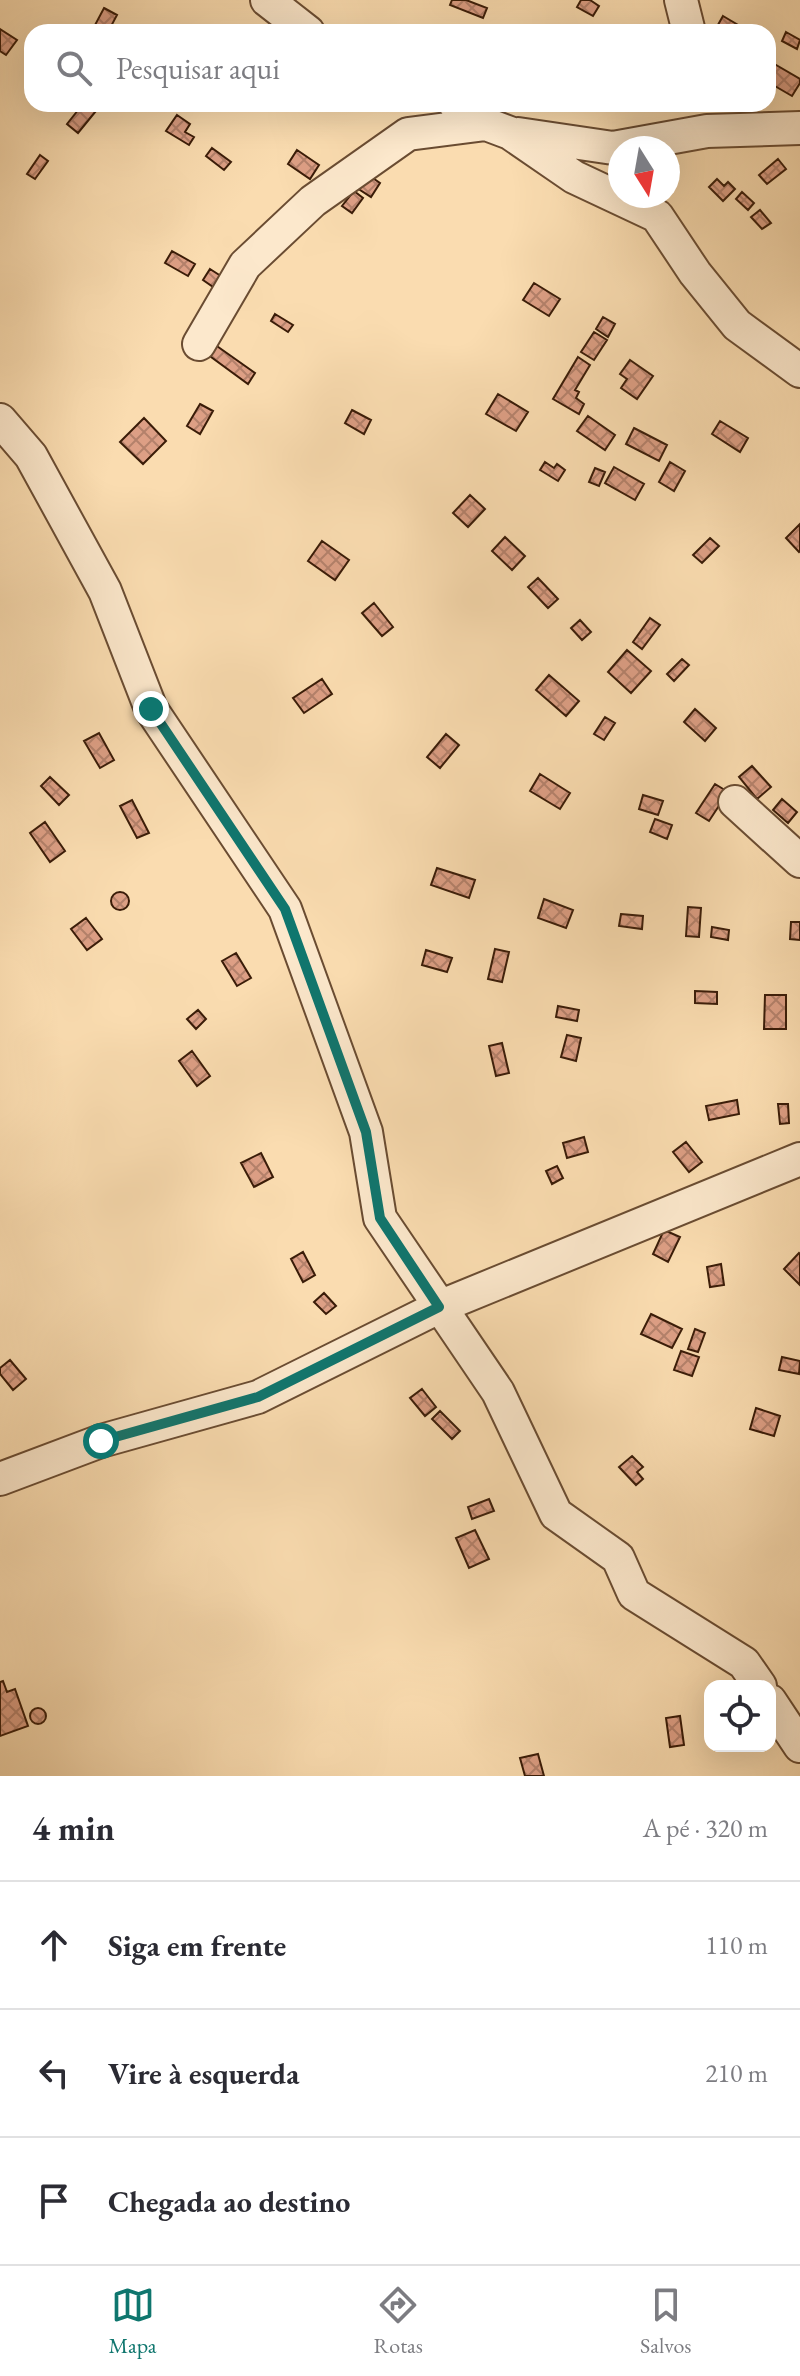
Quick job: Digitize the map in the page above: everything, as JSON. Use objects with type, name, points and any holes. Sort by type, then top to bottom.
[{"type":"street","points":[[267,0],[298,24]]},
{"type":"street","points":[[681,0],[687,24]]},
{"type":"street","points":[[469,112],[574,177],[657,216],[695,273],[737,325],[800,371]]},
{"type":"street","points":[[199,344],[245,265],[313,201],[408,134],[498,128],[613,148],[705,118],[800,128]]},
{"type":"street","points":[[0,420],[31,456],[105,591],[151,709],[285,909],[366,1132],[380,1218],[498,1392],[556,1514],[618,1558],[634,1594],[744,1663],[756,1680]]},
{"type":"street","points":[[735,802],[800,861]]},
{"type":"street","points":[[0,1479],[101,1441],[258,1397],[439,1307],[800,1159]]},
{"type":"street","points":[[776,1710],[800,1746]]},
{"type":"building","points":[[452,0],[466,0],[487,8],[483,18],[450,5]]},
{"type":"building","points":[[581,0],[590,0],[599,6],[593,16],[577,7]]},
{"type":"building","points":[[104,8],[117,15],[112,24],[96,24]]},
{"type":"building","points":[[723,16],[736,24],[718,24]]},
{"type":"building","points":[[0,29],[17,40],[6,55],[0,51]]},
{"type":"building","points":[[786,32],[800,40],[797,49],[782,41]]},
{"type":"building","points":[[776,65],[800,79],[792,96],[776,87]]},
{"type":"building","points":[[77,112],[95,112],[78,133],[67,124]]},
{"type":"building","points":[[177,115],[190,124],[185,132],[194,137],[189,145],[166,131]]},
{"type":"building","points":[[212,148],[231,162],[224,170],[206,156]]},
{"type":"building","points":[[297,150],[319,165],[310,179],[288,164]]},
{"type":"building","points":[[40,155],[48,161],[35,179],[27,174]]},
{"type":"building","points":[[778,159],[786,169],[767,184],[759,175]]},
{"type":"building","points":[[367,174],[380,183],[371,197],[357,188]]},
{"type":"building","points":[[717,179],[724,186],[728,182],[735,189],[723,201],[709,187]]},
{"type":"building","points":[[354,191],[363,198],[352,213],[342,206]]},
{"type":"building","points":[[742,192],[754,203],[748,210],[736,199]]},
{"type":"building","points":[[760,210],[771,223],[762,229],[751,217]]},
{"type":"building","points":[[172,251],[195,264],[188,276],[165,263]]},
{"type":"building","points":[[210,269],[227,280],[219,291],[203,280]]},
{"type":"building","points":[[534,283],[560,299],[549,316],[523,300]]},
{"type":"building","points":[[275,314],[293,325],[288,332],[271,321]]},
{"type":"building","points":[[603,317],[615,324],[608,337],[596,329]]},
{"type":"building","points":[[594,332],[607,340],[594,360],[581,352]]},
{"type":"building","points":[[214,344],[255,373],[248,384],[207,354]]},
{"type":"building","points":[[578,357],[590,365],[575,390],[579,392],[576,398],[584,404],[579,414],[553,399]]},
{"type":"building","points":[[630,360],[653,376],[637,399],[621,388],[627,379],[620,374]]},
{"type":"building","points":[[498,394],[528,412],[516,431],[486,414]]},
{"type":"building","points":[[200,404],[213,411],[200,434],[187,426]]},
{"type":"building","points":[[352,410],[371,420],[364,434],[345,423]]},
{"type":"building","points":[[588,416],[615,435],[605,450],[577,431]]},
{"type":"building","points":[[144,418],[166,441],[143,464],[120,442]]},
{"type":"building","points":[[720,421],[748,438],[740,452],[712,434]]},
{"type":"building","points":[[634,428],[667,445],[659,461],[626,444]]},
{"type":"building","points":[[545,462],[554,468],[557,464],[565,470],[558,481],[540,470]]},
{"type":"building","points":[[670,462],[685,471],[674,491],[659,482]]},
{"type":"building","points":[[614,467],[644,484],[635,500],[605,483]]},
{"type":"building","points":[[595,468],[605,472],[599,486],[589,482]]},
{"type":"building","points":[[470,495],[485,509],[468,527],[453,513]]},
{"type":"building","points":[[800,524],[800,551],[799,552],[786,538]]},
{"type":"building","points":[[505,537],[525,556],[512,570],[492,551]]},
{"type":"building","points":[[710,538],[719,546],[702,563],[693,555]]},
{"type":"building","points":[[322,541],[349,560],[335,580],[308,561]]},
{"type":"building","points":[[538,578],[558,599],[548,608],[528,587]]},
{"type":"building","points":[[374,603],[393,627],[382,636],[362,613]]},
{"type":"building","points":[[650,618],[660,625],[642,649],[633,642]]},
{"type":"building","points":[[580,620],[591,632],[582,640],[571,628]]},
{"type":"building","points":[[627,650],[651,671],[631,693],[608,672]]},
{"type":"building","points":[[682,659],[689,665],[674,681],[667,674]]},
{"type":"building","points":[[549,675],[579,701],[566,716],[536,690]]},
{"type":"building","points":[[322,679],[332,694],[304,713],[293,698]]},
{"type":"building","points":[[695,709],[716,728],[705,741],[684,722]]},
{"type":"building","points":[[605,717],[615,723],[604,740],[594,734]]},
{"type":"building","points":[[99,733],[114,760],[100,768],[84,741]]},
{"type":"building","points":[[446,734],[459,745],[440,768],[427,757]]},
{"type":"building","points":[[752,766],[771,787],[757,799],[739,777]]},
{"type":"building","points":[[540,774],[570,793],[560,809],[530,791]]},
{"type":"building","points":[[50,777],[69,795],[59,805],[41,786]]},
{"type":"building","points":[[715,784],[728,792],[709,821],[696,813]]},
{"type":"building","points":[[643,795],[663,801],[658,815],[639,809]]},
{"type":"building","points":[[782,799],[797,812],[788,823],[773,810]]},
{"type":"building","points":[[132,800],[149,833],[137,838],[120,806]]},
{"type":"building","points":[[655,819],[672,825],[667,839],[650,832]]},
{"type":"building","points":[[45,822],[65,851],[50,862],[30,833]]},
{"type":"building","points":[[437,868],[475,880],[469,898],[431,885]]},
{"type":"building","points":[[120,892],[129,901],[120,910],[111,901]]},
{"type":"building","points":[[544,899],[573,910],[566,928],[538,918]]},
{"type":"building","points":[[688,907],[701,908],[699,937],[686,936]]},
{"type":"building","points":[[621,914],[643,916],[642,929],[619,926]]},
{"type":"building","points":[[86,918],[102,939],[87,950],[71,929]]},
{"type":"building","points":[[791,922],[800,922],[800,940],[790,939]]},
{"type":"building","points":[[712,927],[729,930],[728,940],[711,937]]},
{"type":"building","points":[[495,949],[509,952],[502,982],[488,979]]},
{"type":"building","points":[[426,950],[452,958],[447,972],[422,965]]},
{"type":"building","points":[[236,953],[251,978],[237,986],[222,961]]},
{"type":"building","points":[[695,991],[717,992],[717,1004],[695,1003]]},
{"type":"building","points":[[765,995],[786,995],[786,1029],[764,1029]]},
{"type":"building","points":[[558,1006],[579,1010],[577,1021],[556,1017]]},
{"type":"building","points":[[198,1010],[206,1019],[196,1029],[187,1019]]},
{"type":"building","points":[[567,1035],[581,1038],[576,1061],[561,1057]]},
{"type":"building","points":[[502,1043],[509,1073],[496,1076],[489,1046]]},
{"type":"building","points":[[192,1051],[210,1076],[197,1086],[179,1061]]},
{"type":"building","points":[[737,1100],[739,1114],[709,1120],[706,1106]]},
{"type":"building","points":[[778,1104],[788,1104],[789,1123],[780,1124]]},
{"type":"building","points":[[584,1137],[588,1152],[567,1158],[563,1143]]},
{"type":"building","points":[[686,1142],[702,1162],[689,1172],[673,1152]]},
{"type":"building","points":[[261,1153],[273,1177],[254,1187],[241,1163]]},
{"type":"building","points":[[557,1166],[563,1178],[552,1184],[546,1171]]},
{"type":"building","points":[[664,1230],[680,1237],[668,1262],[653,1254]]},
{"type":"building","points":[[303,1252],[315,1275],[303,1282],[291,1259]]},
{"type":"building","points":[[800,1254],[800,1285],[784,1269]]},
{"type":"building","points":[[721,1264],[724,1285],[710,1287],[707,1267]]},
{"type":"building","points":[[324,1293],[336,1306],[326,1314],[314,1302]]},
{"type":"building","points":[[651,1314],[682,1329],[672,1348],[641,1334]]},
{"type":"building","points":[[695,1329],[705,1333],[698,1352],[688,1349]]},
{"type":"building","points":[[681,1351],[699,1357],[692,1376],[674,1370]]},
{"type":"building","points":[[782,1357],[800,1361],[799,1374],[779,1370]]},
{"type":"building","points":[[10,1360],[26,1379],[13,1390],[0,1374],[0,1368]]},
{"type":"building","points":[[422,1389],[436,1407],[425,1416],[410,1398]]},
{"type":"building","points":[[756,1408],[780,1416],[774,1436],[750,1429]]},
{"type":"building","points":[[440,1411],[460,1431],[452,1439],[432,1419]]},
{"type":"building","points":[[632,1456],[643,1467],[637,1472],[643,1479],[636,1485],[619,1467]]},
{"type":"building","points":[[489,1499],[494,1511],[472,1519],[468,1507]]},
{"type":"building","points":[[475,1530],[489,1559],[469,1568],[456,1538]]},
{"type":"building","points":[[3,1681],[7,1692],[15,1689],[28,1726],[0,1736],[0,1682]]},
{"type":"building","points":[[35,1708],[41,1708],[46,1716],[44,1722],[35,1724],[30,1719],[30,1713]]},
{"type":"building","points":[[680,1716],[684,1745],[670,1747],[666,1718]]},
{"type":"building","points":[[538,1754],[544,1776],[525,1776],[520,1758]]},
{"type":"route","points":[[101,1441],[258,1397],[439,1307],[380,1218],[366,1132],[285,909],[151,709]]}]
